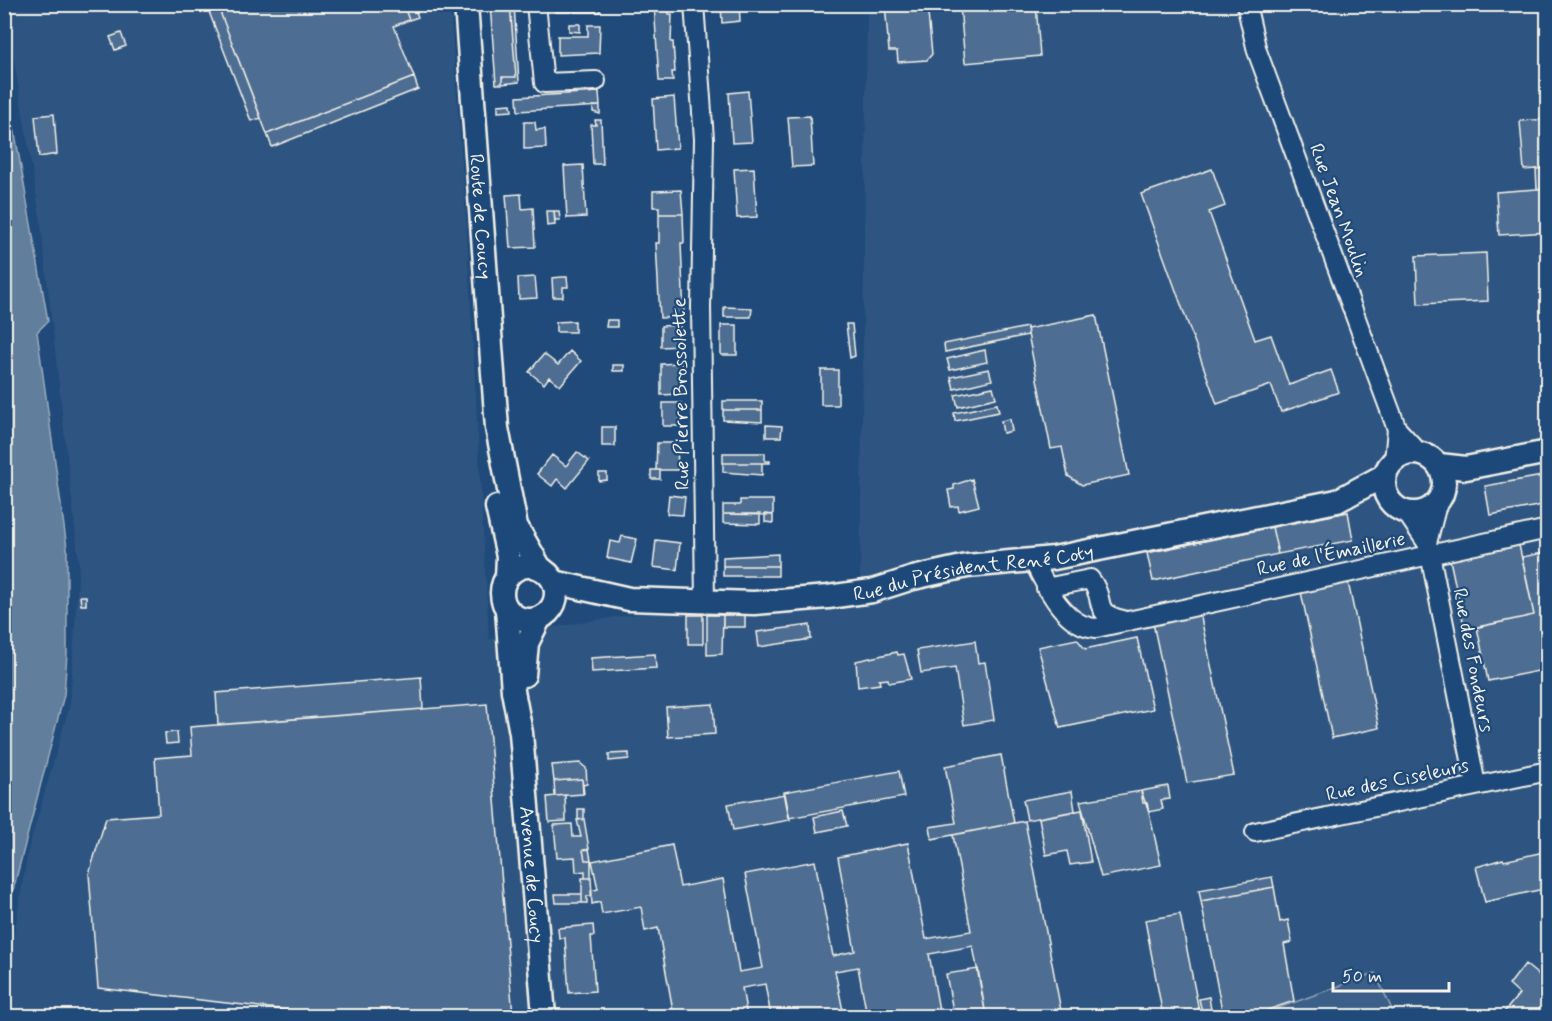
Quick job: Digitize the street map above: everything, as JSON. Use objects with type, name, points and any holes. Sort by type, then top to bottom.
[{"type":"main road","name":"Route de Coucy","points":[[466,4],[497,428],[495,497],[508,556],[507,578]]},
{"type":"main road","name":"Route de Coucy","points":[[497,428],[516,526],[547,575]]},
{"type":"main road","points":[[1439,465],[1466,468],[1548,452]]},
{"type":"main road","points":[[1397,506],[1385,492],[1389,468],[1410,453],[1419,453],[1433,459],[1439,465],[1444,478],[1440,498]]},
{"type":"main road","points":[[1337,501],[1397,506],[1422,513],[1469,477],[1493,470],[1548,463]]},
{"type":"main road","name":"Rue du Président René Coty","points":[[547,575],[629,599],[705,602],[794,600],[872,591],[913,578],[967,566],[1045,562],[1337,501],[1389,468]]},
{"type":"main road","points":[[547,612],[557,589],[547,575],[521,567],[507,578],[502,594],[507,609],[521,620],[547,612],[629,599]]},
{"type":"main road","name":"Avenue de Coucy","points":[[507,609],[513,691],[521,733],[543,1017]]},
{"type":"main road","name":"Avenue de Coucy","points":[[521,733],[524,659],[531,632],[547,612]]},
{"type":"street","points":[[536,4],[544,83],[596,81]]},
{"type":"street","name":"Rue Pierre Brossolette","points":[[694,4],[704,139],[701,307],[705,602]]},
{"type":"street","name":"Rue Jean Moulin","points":[[1246,4],[1257,51],[1397,429],[1419,453]]},
{"type":"street","name":"Rue Jean Moulin","points":[[1389,468],[1397,429]]},
{"type":"street","points":[[1428,549],[1440,498]]},
{"type":"street","points":[[1397,506],[1428,549]]},
{"type":"street","name":"Rue de l'Émaillerie","points":[[1045,562],[1046,588],[1074,622],[1085,628],[1096,628],[1428,549],[1548,529]]},
{"type":"street","name":"Rue des Fondeurs","points":[[1428,549],[1476,785]]},
{"type":"street","points":[[1046,588],[1090,579],[1096,586],[1103,613],[1106,616],[1123,620]]},
{"type":"street","name":"Rue des Ciseleurs","points":[[1255,832],[1548,771]]},
{"type":"shaded area","points":[[5,5],[450,5],[466,217],[489,639],[595,620],[860,582],[867,5],[1547,5],[1547,1016],[1395,1016],[1375,973],[1257,1016],[5,1016],[5,988],[28,851],[70,704],[79,563],[40,217]]},
{"type":"shaded area","points":[[4,71],[48,321],[37,332],[67,548],[67,653],[64,695],[5,921]]},
{"type":"shaded area","points":[[1375,973],[1395,1016],[1257,1016]]},
{"type":"building","points":[[206,4],[217,4],[261,118],[251,121]]},
{"type":"building","points":[[217,4],[403,4],[409,20],[394,26],[414,77],[267,134]]},
{"type":"building","points":[[403,4],[413,4],[418,17],[409,20]]},
{"type":"building","points":[[490,4],[510,4],[516,77],[502,77],[502,84],[496,84]]},
{"type":"building","points":[[510,4],[514,4],[519,82],[502,84],[502,77],[516,77]]},
{"type":"building","points":[[555,4],[600,4],[600,12],[575,12],[571,9],[571,12],[555,12]]},
{"type":"building","points":[[654,4],[668,4],[669,14],[672,14],[671,42],[673,42],[675,72],[672,72],[673,81],[659,81]]},
{"type":"building","points":[[721,4],[739,4],[740,21],[722,23]]},
{"type":"building","points":[[885,4],[927,4],[932,54],[927,60],[898,62],[897,51],[889,51]]},
{"type":"building","points":[[1036,4],[1040,56],[965,63],[960,6]]},
{"type":"building","points":[[569,24],[580,24],[580,32],[569,31]]},
{"type":"building","points":[[588,25],[600,25],[599,53],[558,55],[558,36],[588,36]]},
{"type":"building","points":[[121,33],[126,46],[115,50],[110,37]]},
{"type":"building","points":[[414,77],[418,89],[272,147],[267,134]]},
{"type":"building","points":[[748,91],[752,142],[732,143],[729,93]]},
{"type":"building","points":[[599,92],[600,106],[518,111],[517,97]]},
{"type":"building","points":[[674,97],[678,148],[656,150],[653,99]]},
{"type":"building","points":[[511,104],[512,111],[498,112],[498,105]]},
{"type":"building","points":[[593,106],[600,106],[600,114],[593,112]]},
{"type":"building","points":[[54,114],[57,154],[39,157],[35,116]]},
{"type":"building","points":[[810,116],[813,166],[792,167],[788,117]]},
{"type":"building","points":[[1548,119],[1548,168],[1524,170],[1520,121]]},
{"type":"building","points":[[595,120],[601,120],[603,164],[593,164],[591,125],[596,125]]},
{"type":"building","points":[[524,122],[535,122],[536,130],[545,129],[546,148],[524,149]]},
{"type":"building","points":[[583,165],[586,217],[567,218],[564,166]]},
{"type":"building","points":[[754,168],[757,217],[737,218],[734,169]]},
{"type":"building","points":[[1548,168],[1548,189],[1537,189],[1536,169]]},
{"type":"building","points":[[1212,169],[1225,206],[1209,212],[1255,340],[1271,335],[1289,385],[1331,370],[1339,392],[1281,412],[1271,385],[1217,404],[1141,194]]},
{"type":"building","points":[[1548,189],[1548,232],[1499,235],[1496,192]]},
{"type":"building","points":[[681,190],[683,214],[659,214],[659,207],[653,207],[653,191]]},
{"type":"building","points":[[521,194],[522,209],[533,208],[535,247],[510,248],[506,195]]},
{"type":"building","points":[[546,211],[554,211],[555,225],[547,226]]},
{"type":"building","points":[[554,211],[559,211],[560,220],[555,220]]},
{"type":"building","points":[[659,214],[683,214],[684,243],[681,243],[684,317],[660,318],[656,243],[659,243]]},
{"type":"building","points":[[1486,253],[1488,301],[1418,304],[1416,256]]},
{"type":"building","points":[[535,277],[537,298],[519,299],[518,278]]},
{"type":"building","points":[[567,277],[568,287],[563,287],[563,297],[553,297],[552,278]]},
{"type":"building","points":[[724,307],[752,308],[751,317],[724,317]]},
{"type":"building","points":[[1096,315],[1129,475],[1082,485],[1068,476],[1062,447],[1051,449],[1027,329]]},
{"type":"building","points":[[607,320],[617,320],[617,327],[606,327]]},
{"type":"building","points":[[575,321],[575,332],[556,332],[556,322]]},
{"type":"building","points":[[846,324],[852,324],[855,356],[850,358]]},
{"type":"building","points":[[680,325],[680,346],[661,347],[661,326]]},
{"type":"building","points":[[721,325],[737,325],[737,355],[721,355]]},
{"type":"building","points":[[1027,327],[1028,335],[945,352],[944,344]]},
{"type":"building","points":[[985,350],[987,362],[950,370],[947,359]]},
{"type":"building","points":[[570,351],[581,361],[560,386],[549,377],[544,384],[529,372],[544,354],[558,365]]},
{"type":"building","points":[[681,363],[681,394],[661,395],[661,364]]},
{"type":"building","points":[[613,365],[624,365],[624,371],[613,371]]},
{"type":"building","points":[[989,369],[992,380],[954,389],[951,377]]},
{"type":"building","points":[[821,370],[838,370],[838,405],[821,405]]},
{"type":"building","points":[[993,387],[996,398],[958,407],[955,395]]},
{"type":"building","points":[[723,401],[762,401],[762,410],[723,410]]},
{"type":"building","points":[[663,403],[681,403],[680,426],[663,426]]},
{"type":"building","points":[[997,404],[999,412],[955,421],[954,413]]},
{"type":"building","points":[[723,410],[762,410],[762,422],[723,420]]},
{"type":"building","points":[[1010,419],[1012,431],[1003,433],[1001,421]]},
{"type":"building","points":[[766,425],[782,426],[781,437],[766,437]]},
{"type":"building","points":[[602,427],[615,427],[615,446],[602,446]]},
{"type":"building","points":[[657,443],[677,443],[678,470],[656,470]]},
{"type":"building","points":[[577,452],[589,461],[567,488],[557,479],[552,486],[537,474],[552,455],[566,466]]},
{"type":"building","points":[[723,453],[765,453],[765,461],[770,461],[770,463],[723,463]]},
{"type":"building","points":[[723,463],[762,463],[762,475],[723,472]]},
{"type":"building","points":[[651,470],[660,470],[660,479],[651,479]]},
{"type":"building","points":[[599,473],[607,473],[607,480],[599,481]]},
{"type":"building","points":[[1548,475],[1548,504],[1490,515],[1485,486]]},
{"type":"building","points":[[972,479],[979,506],[959,511],[958,506],[951,507],[948,490],[954,489],[954,485]]},
{"type":"building","points":[[669,495],[685,497],[683,515],[667,514]]},
{"type":"building","points":[[740,500],[773,500],[773,515],[723,514],[723,505],[740,505]]},
{"type":"building","points":[[1348,512],[1353,540],[1278,554],[1272,527]]},
{"type":"building","points":[[723,514],[760,514],[760,524],[723,523]]},
{"type":"building","points":[[765,514],[773,515],[773,523],[765,522]]},
{"type":"building","points":[[1272,527],[1278,554],[1153,581],[1147,553]]},
{"type":"building","points":[[622,536],[637,539],[631,563],[607,558],[610,541],[620,543]]},
{"type":"building","points":[[656,540],[680,543],[677,570],[653,567]]},
{"type":"building","points":[[1383,545],[1384,550],[1375,552],[1374,546]]},
{"type":"building","points":[[1519,545],[1534,615],[1465,630],[1450,560]]},
{"type":"building","points":[[1548,552],[1548,669],[1488,681],[1477,627],[1534,615],[1522,557]]},
{"type":"building","points":[[778,554],[778,566],[723,566],[723,557]]},
{"type":"building","points":[[723,566],[778,566],[778,576],[723,576]]},
{"type":"building","points":[[1348,582],[1379,728],[1332,738],[1301,592]]},
{"type":"building","points":[[80,596],[86,596],[86,605],[81,605]]},
{"type":"building","points":[[1200,613],[1234,775],[1187,783],[1153,623]]},
{"type":"building","points":[[745,614],[745,627],[723,627],[723,615]]},
{"type":"building","points":[[688,615],[703,615],[703,644],[688,644]]},
{"type":"building","points":[[707,615],[723,615],[722,654],[707,655]]},
{"type":"building","points":[[810,625],[811,639],[759,647],[757,632]]},
{"type":"building","points":[[1137,638],[1153,709],[1060,728],[1038,647],[1077,639],[1085,649]]},
{"type":"building","points":[[975,641],[978,663],[985,662],[994,720],[964,725],[955,668],[921,673],[917,650]]},
{"type":"building","points":[[897,652],[898,655],[904,654],[911,679],[889,683],[888,679],[879,680],[880,684],[858,687],[856,661]]},
{"type":"building","points":[[655,654],[656,668],[592,672],[591,658]]},
{"type":"building","points":[[421,677],[423,709],[218,725],[216,693]]},
{"type":"building","points":[[487,704],[513,1016],[338,1016],[98,988],[89,874],[106,818],[159,814],[155,758],[192,755],[190,727]]},
{"type":"building","points":[[713,704],[715,734],[668,737],[666,707]]},
{"type":"building","points":[[177,732],[178,743],[166,744],[165,733]]},
{"type":"building","points":[[629,753],[629,759],[609,761],[609,754]]},
{"type":"building","points":[[1001,755],[1014,823],[932,839],[930,827],[956,823],[945,766]]},
{"type":"building","points":[[580,763],[586,768],[587,784],[583,785],[584,794],[582,779],[554,781],[552,765]]},
{"type":"building","points":[[899,771],[904,797],[789,818],[784,792]]},
{"type":"building","points":[[582,779],[583,794],[555,796],[554,781]]},
{"type":"building","points":[[1168,786],[1170,799],[1161,800],[1163,809],[1149,812],[1141,791]]},
{"type":"building","points":[[1072,791],[1075,811],[1027,820],[1023,800]]},
{"type":"building","points":[[1141,791],[1143,803],[1147,803],[1161,865],[1101,877],[1080,801]]},
{"type":"building","points":[[785,794],[790,820],[733,830],[728,804]]},
{"type":"building","points":[[565,795],[566,821],[549,822],[547,797]]},
{"type":"building","points":[[578,809],[584,809],[584,819],[578,820]]},
{"type":"building","points":[[1082,810],[1091,862],[1070,865],[1067,851],[1046,855],[1039,818]]},
{"type":"building","points":[[843,811],[847,826],[817,832],[814,817]]},
{"type":"building","points":[[584,819],[589,849],[583,850],[585,860],[591,860],[591,878],[585,878],[585,871],[576,872],[575,857],[557,858],[554,825],[572,824],[573,837],[581,837],[577,820]]},
{"type":"building","points":[[1025,821],[1062,1016],[986,1016],[973,946],[929,954],[940,1016],[867,1016],[858,967],[835,971],[844,1016],[771,1016],[765,984],[742,988],[747,1016],[674,1016],[658,928],[645,931],[641,907],[602,914],[600,902],[592,904],[591,891],[598,889],[592,861],[672,845],[680,887],[723,879],[739,972],[763,968],[745,874],[815,861],[833,956],[855,951],[838,857],[908,843],[926,939],[971,931],[953,835]]},
{"type":"building","points":[[589,849],[591,860],[585,860],[583,850]]},
{"type":"building","points":[[1548,851],[1548,888],[1485,902],[1476,867],[1503,859],[1504,861]]},
{"type":"building","points":[[1272,877],[1274,887],[1201,901],[1199,890]]},
{"type":"building","points":[[582,878],[591,878],[592,896],[587,896],[587,903],[582,903]]},
{"type":"building","points":[[1274,887],[1280,922],[1288,920],[1292,942],[1284,944],[1294,1001],[1250,1016],[1223,1016],[1201,901]]},
{"type":"building","points":[[555,894],[582,894],[582,903],[556,903]]},
{"type":"building","points":[[1180,914],[1200,1016],[1163,1016],[1145,920]]},
{"type":"building","points":[[593,925],[594,936],[591,936],[595,991],[569,993],[565,938],[559,938],[558,928]]},
{"type":"building","points":[[1525,964],[1548,983],[1548,1016],[1501,1016],[1519,994],[1509,985]]},
{"type":"building","points":[[978,969],[986,1016],[954,1016],[946,974]]},
{"type":"building","points":[[1209,997],[1211,1010],[1202,1012],[1199,999]]}]
